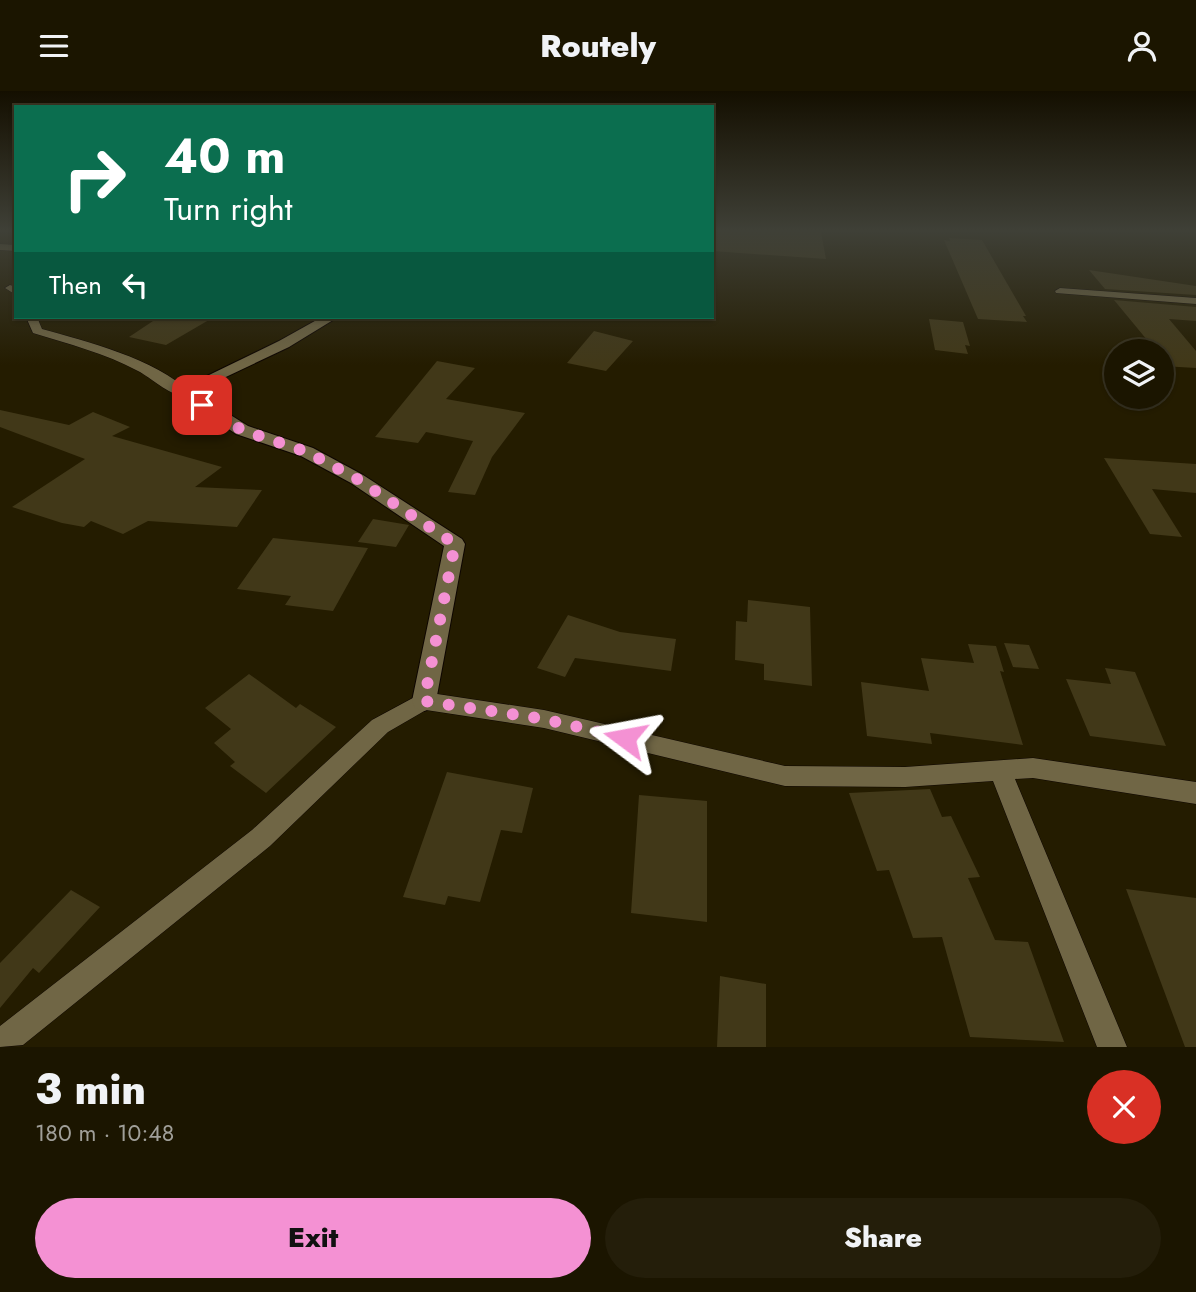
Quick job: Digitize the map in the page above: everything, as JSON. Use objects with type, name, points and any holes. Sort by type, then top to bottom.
[{"type":"street","points":[[182,392],[284,344],[328,319]]},
{"type":"street","points":[[182,392],[242,430],[307,452],[357,479],[455,544],[424,701]]},
{"type":"lane","points":[[1060,291],[1196,301]]},
{"type":"lane","points":[[33,319],[37,331],[98,349],[141,367],[182,392]]},
{"type":"lane","points":[[0,1042],[13,1035],[261,838],[380,726],[424,701],[544,719],[785,776],[905,777],[1033,768],[1196,793]]},
{"type":"lane","points":[[1000,771],[1112,1047]]},
{"type":"building","points":[[960,277],[1003,277],[1027,322],[978,319]]},
{"type":"building","points":[[1095,277],[1133,277],[1196,286],[1196,295],[1105,289]]},
{"type":"building","points":[[1114,300],[1196,307],[1196,321],[1169,319],[1196,351],[1196,368],[1174,367],[1174,339],[1146,339]]},
{"type":"building","points":[[156,319],[211,319],[166,345],[129,337]]},
{"type":"building","points":[[929,319],[963,322],[970,346],[965,345],[968,354],[935,350]]},
{"type":"building","points":[[594,331],[633,341],[606,371],[567,363]]},
{"type":"building","points":[[437,361],[475,368],[446,399],[525,413],[492,457],[475,495],[448,492],[473,441],[426,432],[418,443],[375,437]]},
{"type":"building","points":[[0,410],[69,425],[93,412],[130,427],[112,436],[222,467],[195,487],[262,490],[237,527],[148,521],[123,534],[91,521],[84,527],[62,523],[12,507],[85,459],[0,427]]},
{"type":"building","points":[[1104,458],[1196,464],[1196,493],[1152,489],[1182,537],[1150,534]]},
{"type":"building","points":[[373,519],[409,525],[396,547],[358,542]]},
{"type":"building","points":[[273,538],[368,548],[333,611],[285,605],[291,596],[237,589]]},
{"type":"building","points":[[748,600],[810,607],[812,686],[764,680],[764,664],[735,660],[736,621],[747,622]]},
{"type":"building","points":[[568,615],[620,632],[676,639],[671,671],[575,658],[565,677],[537,668]]},
{"type":"building","points":[[1004,643],[1029,645],[1039,669],[1013,667]]},
{"type":"building","points":[[968,644],[996,646],[1004,672],[1000,671],[1023,745],[930,733],[932,744],[867,736],[861,682],[929,691],[921,658],[974,663]]},
{"type":"building","points":[[1105,668],[1135,672],[1166,746],[1090,736],[1066,679],[1111,684]]},
{"type":"building","points":[[249,674],[296,708],[300,704],[336,727],[266,793],[230,766],[235,762],[214,743],[231,729],[205,708]]},
{"type":"building","points":[[447,772],[533,788],[522,833],[501,830],[480,902],[448,896],[445,905],[403,897]]},
{"type":"building","points":[[930,789],[942,817],[951,816],[980,877],[968,878],[995,940],[1028,942],[1064,1042],[970,1037],[942,937],[913,938],[889,870],[877,871],[849,793]]},
{"type":"building","points":[[639,795],[707,801],[707,922],[631,913]]},
{"type":"building","points":[[1126,889],[1196,898],[1196,1047],[1185,1047]]},
{"type":"building","points":[[71,890],[100,907],[39,973],[33,968],[0,1008],[0,963]]},
{"type":"building","points":[[720,976],[766,984],[766,1047],[717,1047]]},
{"type":"route","points":[[202,405],[242,430],[307,452],[357,479],[455,544],[424,701],[544,719],[625,738]]}]
